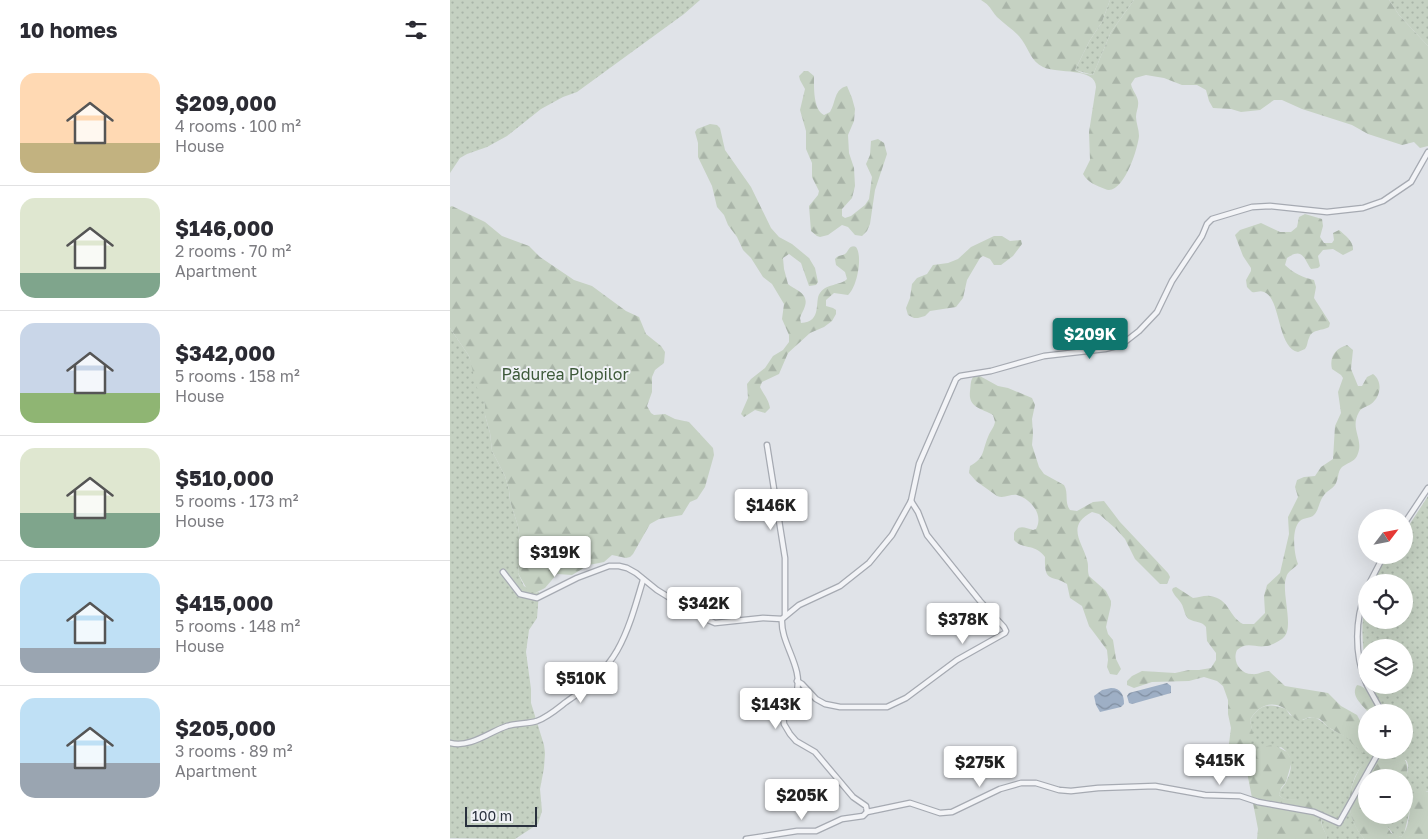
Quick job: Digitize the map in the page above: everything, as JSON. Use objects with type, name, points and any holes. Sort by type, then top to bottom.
[{"type":"street","points":[[503,572],[520,594],[537,598],[577,578],[610,566],[619,566],[636,573],[701,617],[715,623],[783,618],[799,605],[840,586],[869,563],[896,530],[911,501],[919,464],[956,379],[960,376],[991,371],[1044,356],[1105,349],[1121,345],[1139,331],[1157,312],[1172,281],[1202,236],[1206,224],[1212,219],[1252,206],[1327,212],[1363,208],[1383,201],[1411,182],[1420,163],[1428,152]]},
{"type":"street","points":[[767,445],[785,558],[786,588],[781,628],[796,668],[797,682],[796,694],[783,714],[784,724],[796,741],[815,752],[853,798],[866,806],[867,812]]},
{"type":"street","points":[[1413,510],[1428,488]]},
{"type":"street","points":[[797,682],[802,684],[816,699],[825,704],[840,707],[887,707],[906,698],[957,660],[1005,633],[1005,629],[927,535],[918,512],[911,501]]},
{"type":"street","points":[[450,744],[476,741],[508,726],[538,720],[583,691],[607,666],[621,646],[630,626],[644,580]]},
{"type":"street","points":[[1358,625],[1358,642]]},
{"type":"street","points":[[746,839],[797,830],[816,831],[842,819],[863,816],[867,812],[910,803],[940,813],[952,812],[1000,789],[1021,783],[1036,783],[1059,790],[1072,791],[1155,786],[1205,795],[1240,796],[1258,802],[1314,812],[1338,823],[1375,759]]},
{"type":"green space","points":[[450,0],[700,0],[684,14],[577,92],[541,109],[507,136],[460,158],[450,173]]},
{"type":"green space","points":[[981,0],[1110,0],[1102,22],[1090,40],[1075,70],[1093,75],[1111,32],[1134,0],[1389,0],[1399,15],[1428,46],[1428,146],[1420,148],[1414,142],[1402,145],[1368,134],[1352,125],[1302,109],[1282,100],[1274,100],[1260,110],[1241,112],[1231,109],[1213,108],[1206,90],[1197,85],[1182,85],[1164,78],[1146,75],[1135,78],[1131,84],[1138,101],[1136,117],[1139,136],[1133,160],[1118,186],[1112,190],[1105,189],[1090,181],[1083,174],[1090,160],[1089,132],[1096,87],[1094,81],[1090,76],[1049,69],[1039,65],[1019,36]]},
{"type":"green space","points":[[1110,0],[1134,0],[1111,32],[1093,75],[1075,70],[1090,40],[1102,22]]},
{"type":"green space","points":[[1389,0],[1428,0],[1428,46],[1399,15]]},
{"type":"green space","points":[[804,71],[808,71],[814,76],[816,103],[820,112],[824,115],[830,112],[837,93],[843,88],[847,86],[852,98],[855,109],[854,121],[848,135],[855,186],[852,198],[842,209],[842,216],[845,218],[851,216],[865,205],[869,199],[872,177],[866,164],[870,155],[871,141],[878,139],[884,143],[887,154],[875,190],[870,224],[862,236],[855,235],[848,227],[842,225],[828,235],[820,237],[811,231],[809,206],[819,191],[812,177],[812,163],[806,149],[806,131],[800,110],[805,89],[799,76]]},
{"type":"green space","points":[[710,124],[717,125],[720,128],[725,150],[751,187],[771,228],[779,237],[792,244],[809,258],[815,268],[818,282],[816,285],[809,286],[801,263],[789,254],[783,258],[788,284],[801,292],[805,298],[805,306],[800,318],[801,323],[808,322],[815,315],[818,296],[823,290],[847,279],[845,272],[836,265],[835,259],[845,254],[850,247],[856,247],[859,257],[858,272],[854,286],[848,295],[834,293],[826,300],[826,306],[836,310],[832,321],[810,333],[788,353],[779,374],[762,382],[760,387],[770,408],[765,413],[755,410],[744,417],[741,414],[748,398],[747,384],[765,368],[773,356],[783,350],[789,342],[789,335],[782,319],[784,304],[772,284],[763,277],[751,258],[743,250],[724,215],[717,207],[712,186],[698,157],[698,143],[695,132],[697,129]]},
{"type":"green space","name":"Pădurea Plopilor","points":[[452,206],[485,222],[502,236],[529,246],[540,257],[574,280],[592,286],[626,311],[639,317],[646,334],[661,346],[665,352],[664,363],[655,370],[652,377],[652,392],[647,406],[654,415],[665,414],[675,419],[689,422],[713,448],[714,455],[705,487],[697,499],[690,502],[682,515],[659,519],[650,524],[630,557],[612,555],[604,562],[589,565],[572,575],[557,574],[545,588],[535,593],[528,591],[518,573],[521,548],[518,526],[505,476],[492,451],[485,415],[485,404],[477,388],[469,356],[450,328],[450,207]]},
{"type":"green space","points":[[1305,214],[1322,219],[1323,226],[1320,237],[1324,243],[1332,243],[1334,240],[1333,233],[1339,230],[1351,241],[1353,250],[1343,255],[1333,249],[1323,250],[1318,256],[1320,266],[1311,269],[1305,258],[1300,254],[1287,258],[1285,265],[1288,268],[1299,275],[1314,280],[1316,287],[1314,298],[1330,323],[1329,327],[1312,333],[1305,349],[1298,352],[1291,349],[1286,342],[1274,303],[1269,296],[1262,291],[1252,292],[1247,287],[1246,280],[1251,268],[1243,256],[1235,235],[1240,230],[1261,223],[1280,232],[1291,232],[1297,227],[1299,217]]},
{"type":"green space","points":[[994,236],[1002,236],[1010,241],[1021,240],[1022,244],[1013,256],[1001,265],[994,265],[990,259],[983,256],[980,258],[967,280],[963,298],[956,307],[930,311],[925,316],[918,318],[908,315],[906,308],[912,284],[917,278],[927,274],[933,265],[948,263],[958,259],[971,247]]},
{"type":"green space","points":[[450,328],[469,356],[485,404],[485,415],[492,451],[505,476],[509,490],[510,501],[518,526],[521,548],[518,573],[524,586],[535,593],[539,592],[537,618],[529,630],[526,652],[531,703],[545,753],[540,789],[542,811],[538,824],[515,839],[450,838]]},
{"type":"green space","points":[[1347,345],[1353,350],[1351,369],[1358,386],[1362,386],[1367,377],[1373,374],[1378,381],[1379,393],[1371,404],[1360,410],[1356,418],[1359,444],[1357,456],[1340,469],[1335,485],[1324,495],[1314,515],[1302,520],[1295,530],[1295,554],[1298,564],[1288,573],[1286,578],[1285,592],[1288,627],[1286,633],[1282,639],[1270,645],[1248,645],[1241,647],[1237,650],[1236,662],[1244,672],[1256,674],[1269,671],[1285,686],[1328,693],[1341,706],[1357,715],[1358,749],[1347,738],[1328,727],[1320,719],[1310,717],[1299,721],[1284,708],[1269,705],[1260,708],[1253,715],[1250,720],[1252,737],[1234,755],[1228,751],[1231,728],[1228,700],[1223,686],[1217,681],[1204,677],[1189,681],[1152,682],[1134,688],[1127,685],[1127,681],[1142,671],[1175,673],[1211,668],[1216,660],[1216,653],[1207,641],[1206,627],[1187,617],[1181,603],[1172,590],[1173,588],[1176,587],[1193,598],[1208,596],[1217,598],[1243,624],[1254,624],[1265,613],[1264,596],[1267,585],[1280,573],[1289,534],[1288,517],[1298,497],[1295,487],[1297,480],[1315,476],[1321,467],[1333,459],[1335,426],[1341,413],[1338,392],[1343,378],[1332,369],[1331,365],[1334,354],[1340,348]]},
{"type":"green space","points":[[978,375],[998,386],[1032,398],[1035,405],[1032,419],[1032,445],[1039,467],[1044,474],[1064,485],[1067,504],[1070,510],[1077,511],[1093,502],[1104,501],[1120,522],[1170,577],[1167,584],[1160,584],[1135,559],[1125,539],[1099,514],[1092,512],[1079,523],[1078,535],[1087,560],[1089,576],[1106,591],[1111,601],[1106,627],[1108,634],[1113,640],[1116,659],[1121,669],[1117,675],[1110,674],[1107,667],[1107,650],[1089,626],[1082,606],[1070,598],[1067,584],[1048,575],[1045,557],[1041,553],[1014,540],[1014,533],[1018,528],[1036,529],[1038,518],[1035,508],[1027,500],[1017,495],[997,496],[976,481],[969,473],[970,466],[982,454],[995,422],[993,415],[976,407],[971,401],[971,381],[974,376]]},
{"type":"green space","points":[[1428,496],[1428,792],[1413,797],[1413,769],[1408,769],[1406,760],[1375,760],[1367,763],[1358,769],[1352,785],[1349,802],[1355,825],[1364,839],[1327,839],[1322,825],[1321,812],[1312,802],[1302,799],[1287,800],[1279,795],[1289,775],[1291,766],[1290,758],[1285,750],[1281,747],[1253,758],[1247,772],[1234,755],[1252,730],[1250,720],[1257,711],[1265,706],[1275,706],[1286,709],[1290,715],[1303,720],[1311,717],[1316,718],[1348,738],[1358,748],[1358,759],[1413,759],[1413,704],[1374,704],[1368,694],[1413,694],[1413,639],[1363,639],[1363,629],[1413,629],[1413,574],[1378,574],[1382,564],[1413,564],[1413,519]]},
{"type":"green space","points":[[1358,685],[1358,694],[1369,694],[1375,704],[1361,704],[1356,696],[1355,689]]},
{"type":"green space","points":[[1274,745],[1287,752],[1292,761],[1286,782],[1281,788],[1279,795],[1283,798],[1306,799],[1317,803],[1322,811],[1321,823],[1327,839],[1257,839],[1258,829],[1247,772],[1254,755],[1267,746]]},
{"type":"green space","points":[[1381,759],[1405,759],[1407,769],[1360,769],[1366,762]]},
{"type":"green space","points":[[1358,772],[1358,824],[1386,824],[1391,833],[1401,837],[1407,824],[1413,824],[1413,799],[1415,793],[1420,789],[1428,792],[1428,839],[1364,839],[1352,818],[1349,802],[1352,786]]},
{"type":"green space","points":[[1385,824],[1406,824],[1404,834],[1401,837],[1394,835]]},
{"type":"water","points":[[1167,683],[1171,686],[1171,693],[1132,704],[1129,703],[1127,696],[1129,693]]},
{"type":"water","points":[[1117,689],[1121,693],[1124,704],[1121,707],[1100,712],[1094,696],[1102,690]]}]
